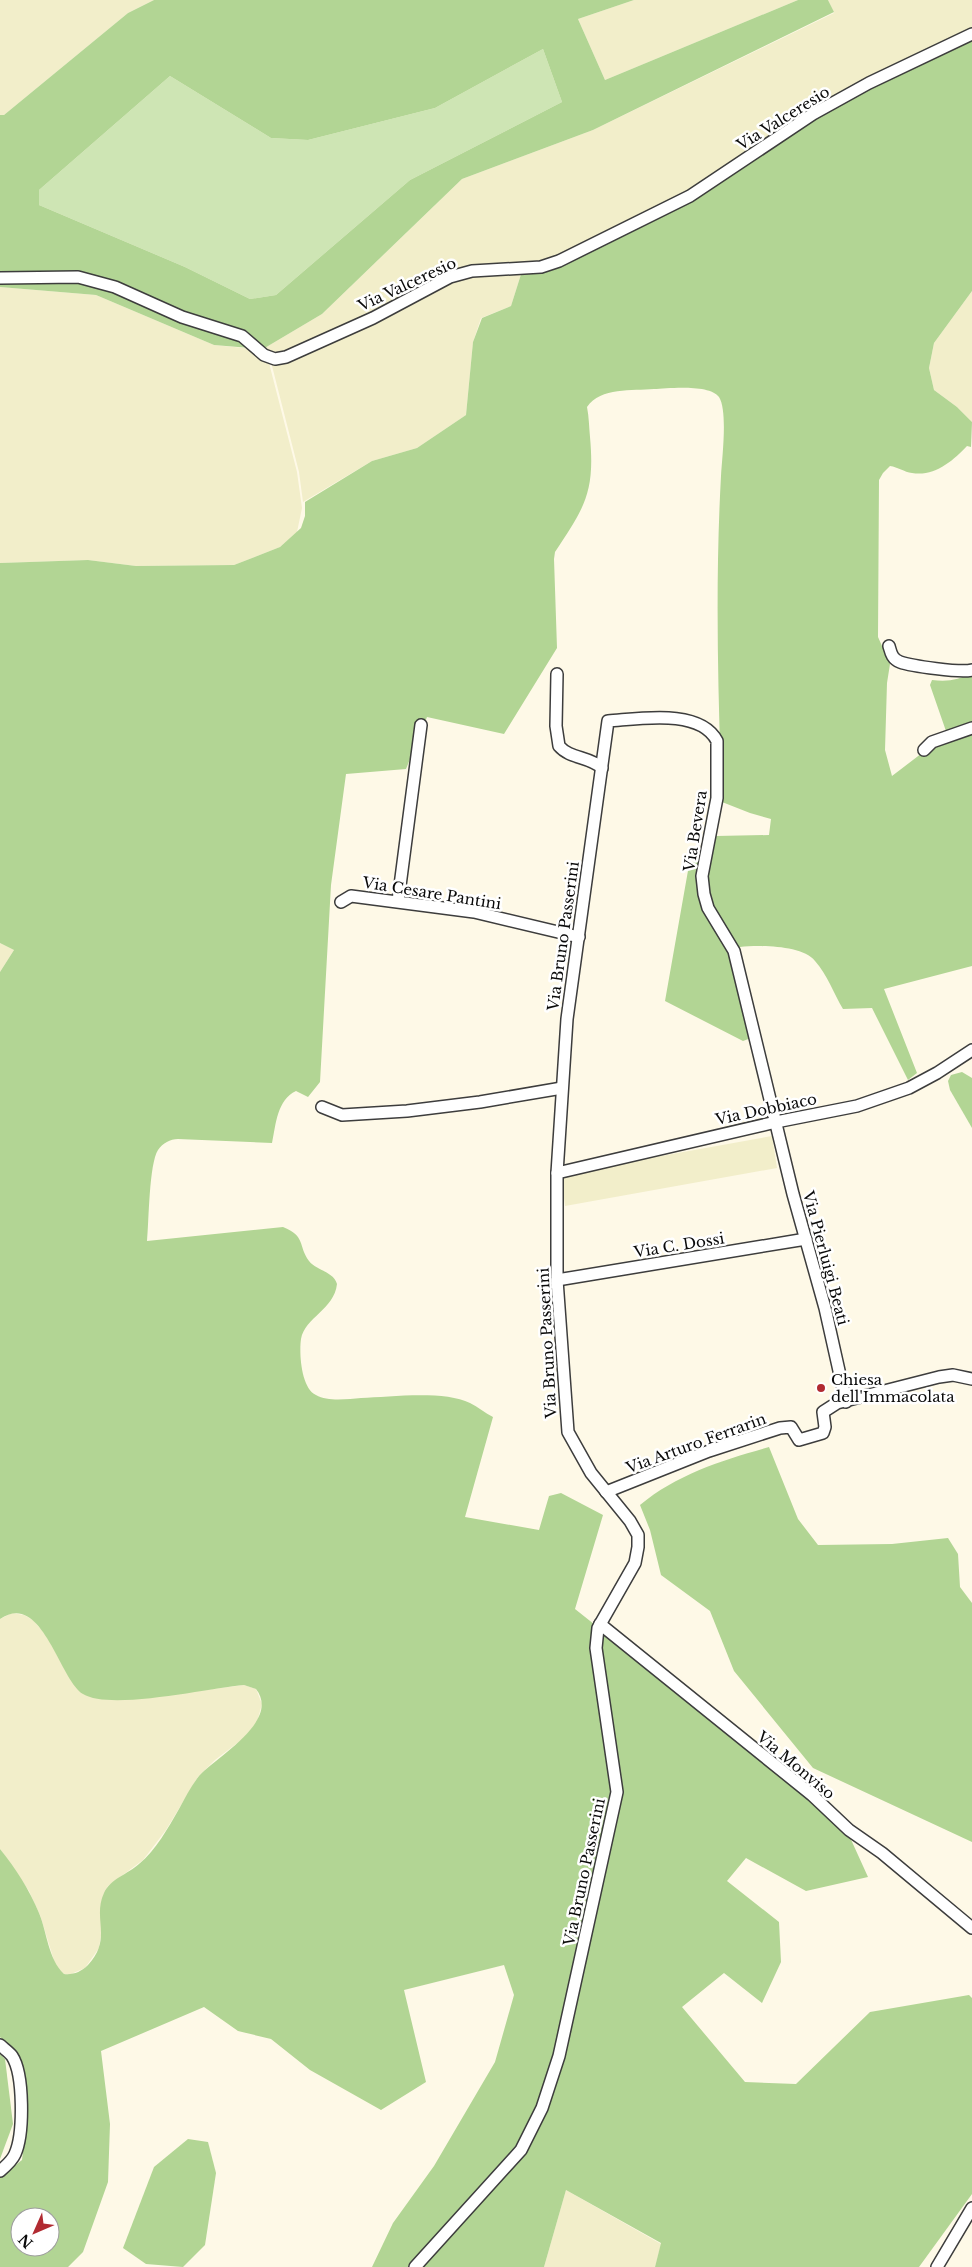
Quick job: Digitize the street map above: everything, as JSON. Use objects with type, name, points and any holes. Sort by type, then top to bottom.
[{"type":"street","name":"Via Valceresio","points":[[0,278],[78,277],[115,287],[182,317],[242,336],[264,355],[275,359],[286,357],[372,318],[450,277],[472,271],[541,267],[559,261],[690,196],[813,114],[869,84],[972,34]]},
{"type":"street","points":[[889,646],[892,656],[899,662],[949,670],[972,670]]},
{"type":"street","points":[[556,674],[556,726],[559,746],[569,755],[594,761],[602,768]]},
{"type":"street","name":"Via Bevera","points":[[608,721],[650,718],[689,720],[714,734],[718,741],[717,798],[702,876],[704,894],[708,908],[726,934],[734,952],[776,1122]]},
{"type":"street","name":"Via Bruno Passerini","points":[[416,2267],[521,2150],[542,2108],[559,2056],[617,1792],[596,1648],[600,1624],[629,1576],[638,1547],[638,1535],[630,1521],[580,1456],[568,1432],[557,1280],[556,1173],[567,1019],[608,721]]},
{"type":"street","points":[[398,901],[421,725]]},
{"type":"street","points":[[924,750],[932,742],[972,728]]},
{"type":"street","name":"Via Cesare Pantini","points":[[341,902],[351,896],[474,912],[578,937]]},
{"type":"street","name":"Via Dobbiaco","points":[[556,1173],[776,1122],[857,1106],[908,1088],[937,1073],[972,1050]]},
{"type":"street","points":[[322,1107],[342,1115],[407,1111],[480,1102],[562,1088]]},
{"type":"street","name":"Via Pierluigi Beati","points":[[776,1122],[825,1308],[846,1402]]},
{"type":"street","name":"Via C. Dossi","points":[[557,1280],[806,1239]]},
{"type":"street","name":"Via Arturo Ferrarin","points":[[606,1492],[709,1451],[780,1428],[791,1427],[799,1440],[823,1433],[825,1427],[823,1412],[837,1403],[938,1377],[953,1375],[972,1379]]},
{"type":"street","name":"Via Monviso","points":[[600,1624],[812,1795],[849,1830],[882,1853],[972,1928]]},
{"type":"street","points":[[0,2046],[12,2056],[19,2078],[22,2121],[16,2153],[8,2165],[0,2171]]},
{"type":"street","points":[[937,2267],[972,2208]]},
{"type":"shaded area","points":[[0,0],[154,0],[128,13],[4,115],[0,115]]},
{"type":"shaded area","points":[[634,0],[798,0],[605,80],[578,19]]},
{"type":"shaded area","points":[[828,0],[972,0],[972,33],[710,181],[559,261],[472,270],[275,359],[263,349],[322,314],[462,179],[593,130],[834,13]]},
{"type":"shaded area","points":[[523,268],[511,306],[481,318],[473,342],[466,415],[417,448],[372,461],[303,502],[299,472],[270,358],[450,278]]},
{"type":"shaded area","points":[[0,287],[96,295],[214,345],[254,349],[268,359],[297,472],[302,508],[297,532],[280,547],[234,565],[136,566],[88,560],[0,563]]},
{"type":"shaded area","points":[[972,291],[972,422],[957,407],[934,390],[929,368],[934,343]]},
{"type":"shaded area","points":[[0,943],[14,950],[0,972]]},
{"type":"shaded area","points":[[772,1136],[777,1168],[565,1206],[561,1174]]},
{"type":"shaded area","points":[[12,1613],[24,1615],[33,1620],[46,1635],[69,1677],[103,1699],[135,1699],[244,1685],[256,1689],[262,1704],[257,1722],[244,1738],[215,1760],[198,1777],[166,1830],[143,1860],[108,1886],[102,1899],[102,1929],[99,1948],[85,1968],[71,1974],[64,1974],[56,1967],[40,1915],[29,1891],[0,1849],[0,1619]]},
{"type":"shaded area","points":[[566,2190],[661,2244],[655,2267],[544,2267]]},
{"type":"green space","points":[[154,0],[634,0],[578,19],[605,80],[798,0],[828,0],[834,12],[593,130],[462,179],[322,314],[263,349],[214,345],[96,295],[0,287],[0,115],[4,115],[128,13]],"holes":[[[543,49],[562,102],[410,180],[276,295],[250,299],[185,267],[39,205],[39,190],[170,76],[271,138],[308,140],[435,108]]]},
{"type":"green space","points":[[972,34],[972,291],[934,343],[929,368],[934,390],[957,407],[972,422],[971,447],[967,446],[942,467],[928,473],[906,472],[890,466],[879,480],[878,637],[890,664],[887,683],[885,750],[892,776],[947,734],[930,685],[932,680],[953,680],[972,672],[972,966],[884,989],[917,1073],[908,1080],[872,1008],[843,1009],[827,978],[815,961],[809,956],[791,949],[769,946],[740,947],[753,1033],[751,1038],[743,1041],[665,1001],[689,865],[708,851],[716,836],[769,835],[771,819],[722,802],[718,680],[718,598],[719,517],[724,435],[722,404],[719,397],[714,393],[698,388],[618,391],[600,396],[587,407],[591,456],[589,486],[581,510],[555,552],[554,559],[557,648],[504,734],[427,717],[406,769],[346,774],[331,885],[320,1082],[308,1097],[296,1091],[285,1100],[278,1113],[272,1143],[178,1139],[162,1145],[155,1157],[153,1167],[147,1241],[283,1227],[290,1230],[298,1238],[309,1261],[332,1276],[337,1284],[331,1300],[308,1325],[301,1339],[302,1370],[311,1391],[321,1397],[332,1399],[417,1395],[446,1397],[470,1403],[493,1417],[465,1517],[539,1530],[549,1496],[561,1493],[603,1515],[575,1609],[843,1822],[868,1877],[806,1891],[746,1858],[727,1881],[779,1922],[781,1962],[762,2003],[724,1973],[682,2007],[745,2082],[796,2084],[870,2012],[969,1995],[972,1998],[972,2194],[919,2267],[655,2267],[661,2243],[566,2190],[544,2267],[372,2267],[393,2223],[434,2166],[495,2062],[514,1995],[504,1965],[404,1990],[426,2082],[381,2110],[310,2070],[271,2039],[238,2031],[204,2007],[101,2051],[110,2124],[108,2182],[83,2252],[68,2267],[0,2267],[0,2177],[22,2160],[27,2118],[19,2059],[0,2037],[0,1849],[17,1872],[31,1896],[42,1920],[54,1961],[64,1974],[80,1971],[88,1965],[99,1946],[101,1937],[101,1902],[107,1888],[115,1880],[135,1868],[151,1852],[199,1776],[244,1737],[254,1725],[260,1713],[261,1701],[256,1689],[244,1685],[160,1697],[115,1700],[96,1699],[83,1694],[74,1685],[48,1640],[38,1626],[27,1616],[15,1613],[0,1619],[0,972],[14,950],[0,943],[0,563],[88,560],[136,566],[234,565],[280,547],[301,528],[305,516],[305,502],[372,461],[417,448],[466,415],[473,342],[482,318],[511,306],[523,268],[541,268],[711,181],[833,100]]},
{"type":"green space","points":[[543,49],[562,102],[410,180],[276,295],[250,299],[185,267],[39,205],[39,190],[170,76],[271,138],[308,140],[435,108]]},
{"type":"green space","points":[[962,1072],[972,1078],[972,1128],[950,1090],[948,1081],[951,1075]]},
{"type":"green space","points":[[769,1447],[798,1519],[818,1545],[892,1544],[948,1538],[958,1554],[960,1587],[972,1603],[972,1842],[813,1768],[734,1671],[710,1611],[661,1575],[650,1530],[640,1505],[654,1494],[685,1476],[735,1457]]},
{"type":"green space","points":[[0,2054],[5,2059],[13,2124],[0,2159]]},
{"type":"green space","points":[[188,2139],[208,2142],[216,2173],[205,2245],[183,2267],[146,2264],[123,2248],[154,2167]]},
{"type":"place","name":"Chiesa dell'Immacolata","points":[[821,1388]]}]
